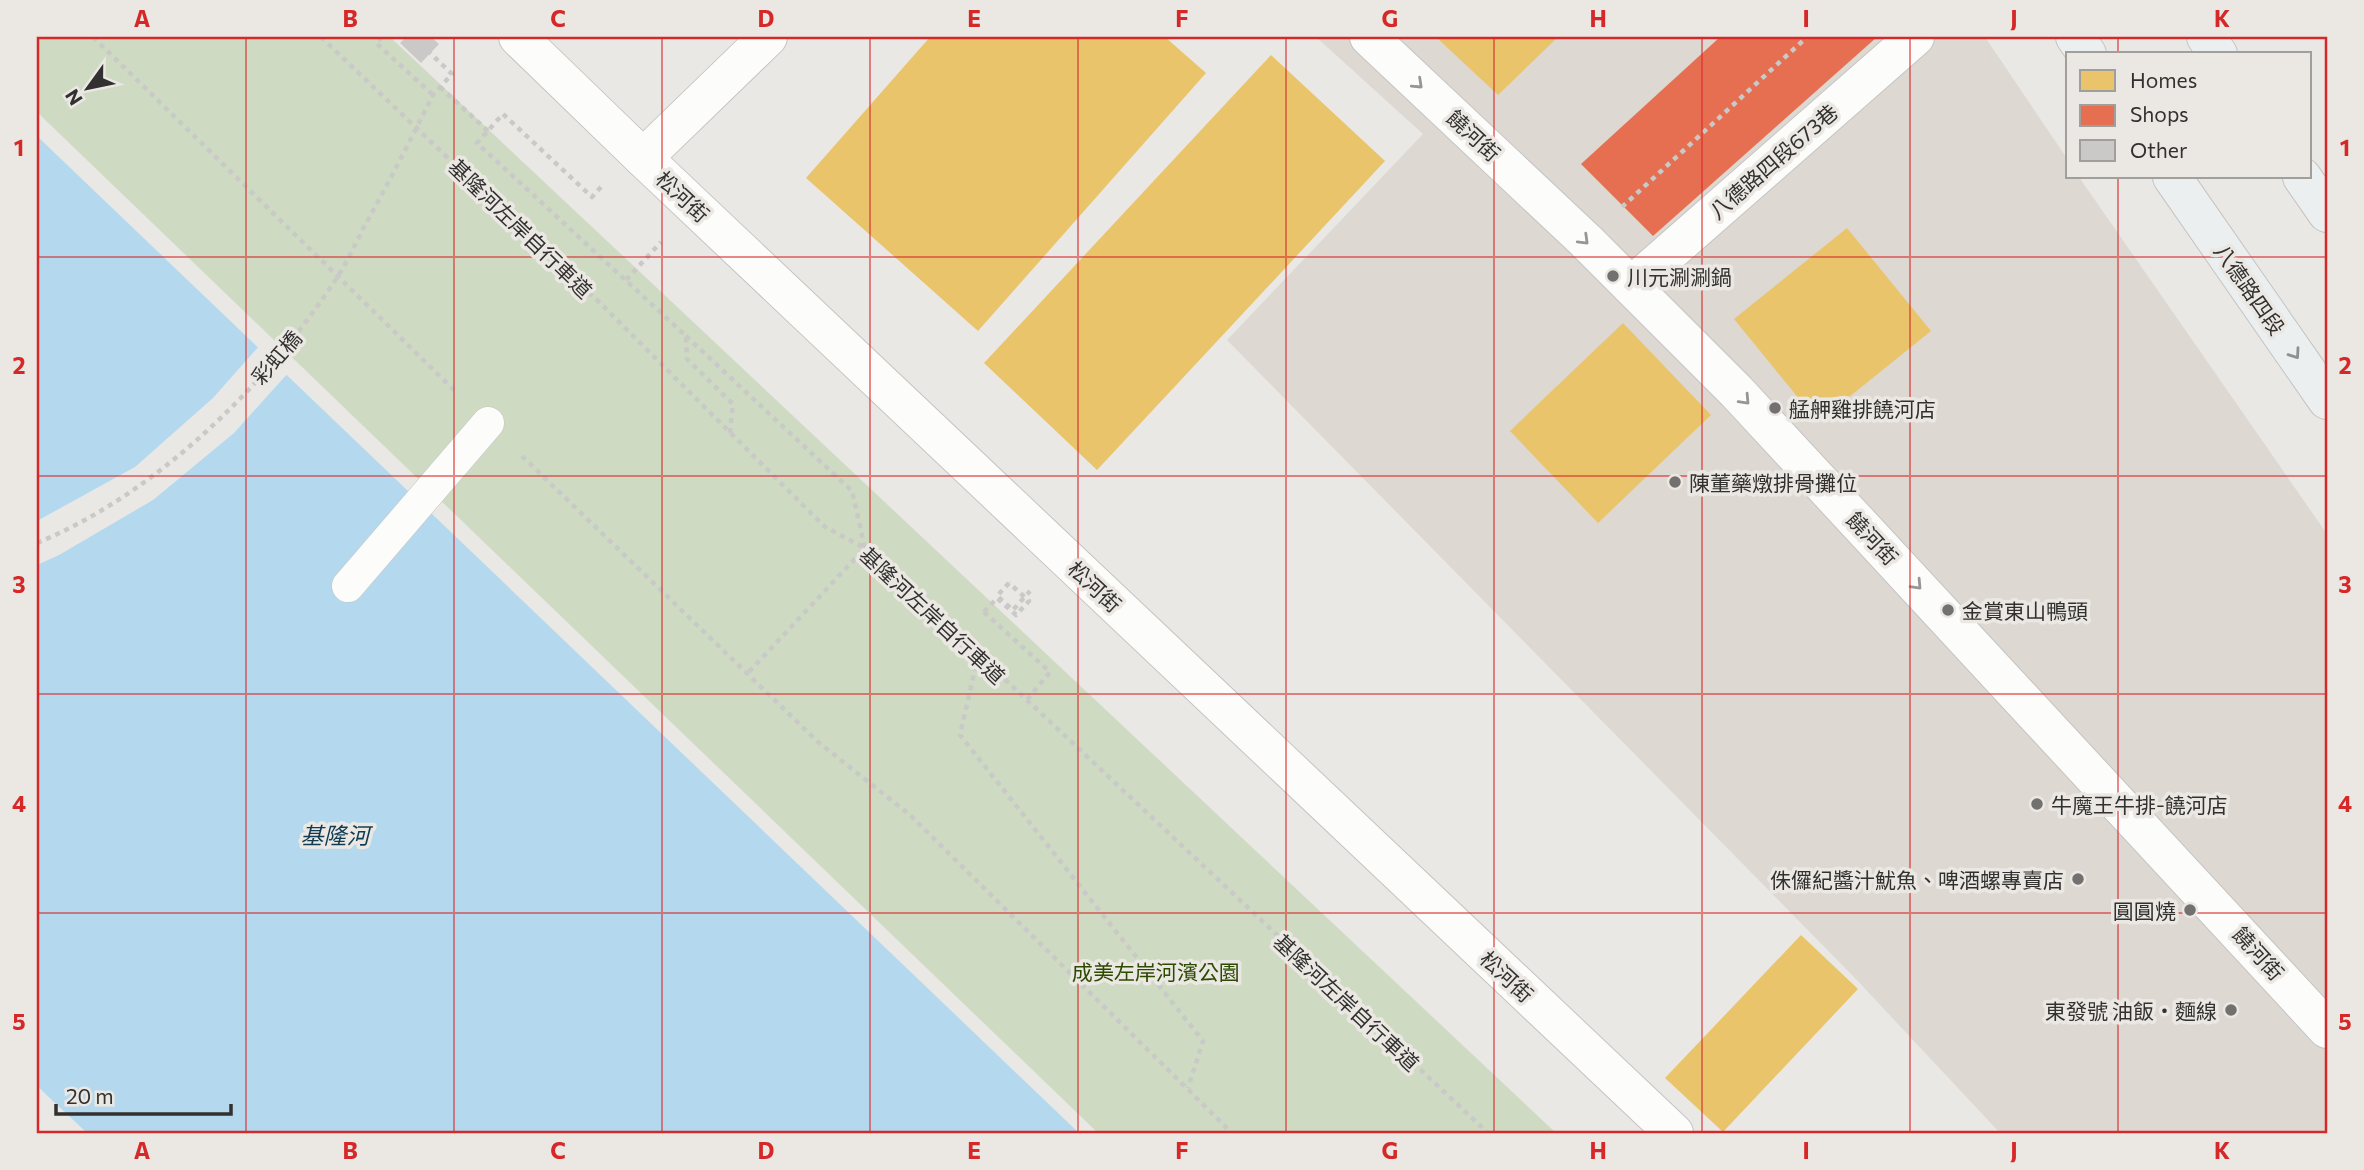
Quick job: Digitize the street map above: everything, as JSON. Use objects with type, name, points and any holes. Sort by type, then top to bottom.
[{"type":"main road","points":[[2075,37],[2086,52]]},
{"type":"main road","points":[[2206,37],[2217,52]]},
{"type":"main road","name":"八德路四段","points":[[2173,178],[2327,400]]},
{"type":"main road","points":[[2303,178],[2327,213]]},
{"type":"street","name":"松河街","points":[[518,37],[1674,1133]]},
{"type":"street","points":[[643,158],[768,37]]},
{"type":"street","name":"饒河街","points":[[1369,37],[1586,241],[1737,391],[2327,1029]]},
{"type":"street","name":"八德路四段673巷","points":[[1631,286],[1915,37]]},
{"type":"lane","points":[[348,586],[488,423]]},
{"type":"path","points":[[93,37],[818,743],[910,815],[1233,1133]]},
{"type":"path","name":"基隆河左岸自行車道","points":[[321,37],[600,303],[825,527],[865,548],[1488,1133]]},
{"type":"path","points":[[382,37],[376,43],[433,95]]},
{"type":"path","points":[[1586,241],[1807,37]]},
{"type":"path","points":[[430,53],[452,74],[440,87],[488,131]]},
{"type":"path","name":"彩虹橋","points":[[37,543],[60,534],[114,504],[176,459],[233,404],[288,345],[337,278],[433,95],[440,87]]},
{"type":"path","points":[[592,197],[503,114],[477,143],[852,491],[865,548],[747,674]]},
{"type":"path","points":[[686,336],[687,359],[733,404],[730,433]]},
{"type":"path","points":[[1026,701],[1051,671],[984,612],[997,598],[1016,615],[1029,601],[1009,583],[997,596],[1013,610],[1033,587]]},
{"type":"path","points":[[978,656],[960,735],[1203,1041],[1188,1088]]},
{"type":"shaded area","points":[[1316,37],[1985,37],[2066,157],[2066,178],[2080,178],[2327,534],[2327,1133],[2000,1133],[1854,977],[1227,340],[1423,134]]},
{"type":"green space","name":"成美左岸河濱公園","points":[[37,37],[390,37],[1556,1133],[1098,1133],[37,112]]},
{"type":"water","name":"基隆河","points":[[37,136],[1079,1133],[87,1133],[37,1086]]},
{"type":"pier","points":[[260,345],[289,372],[234,433],[153,500],[37,565],[37,521],[135,467],[213,398]]},
{"type":"building: Homes","points":[[930,37],[1165,37],[1206,73],[978,331],[806,178]]},
{"type":"building: Homes","points":[[1436,37],[1558,37],[1498,95]]},
{"type":"building: Homes","points":[[1271,55],[1385,161],[1097,470],[984,363]]},
{"type":"building: Homes","points":[[1847,228],[1931,331],[1818,422],[1734,319]]},
{"type":"building: Homes","points":[[1623,323],[1711,415],[1598,523],[1510,431]]},
{"type":"building: Homes","points":[[1801,935],[1858,989],[1723,1132],[1665,1078]]},
{"type":"building: Shops","points":[[1720,37],[1877,37],[1653,236],[1581,164]]},
{"type":"building: Other","points":[[406,37],[431,37],[439,44],[421,63],[400,43]]},
{"type":"place","name":"川元涮涮鍋","points":[[1613,276]]},
{"type":"place","name":"艋舺雞排饒河店","points":[[1775,408]]},
{"type":"place","name":"陳董藥燉排骨攤位","points":[[1675,482]]},
{"type":"place","name":"金賞東山鴨頭","points":[[1948,610]]},
{"type":"place","name":"牛魔王牛排-饒河店","points":[[2037,804]]},
{"type":"place","name":"侏儸紀醬汁魷魚、啤酒螺專賣店","points":[[2078,879]]},
{"type":"place","name":"圓圓燒","points":[[2190,910]]},
{"type":"place","name":"東發號 油飯・麵線","points":[[2231,1010]]}]
